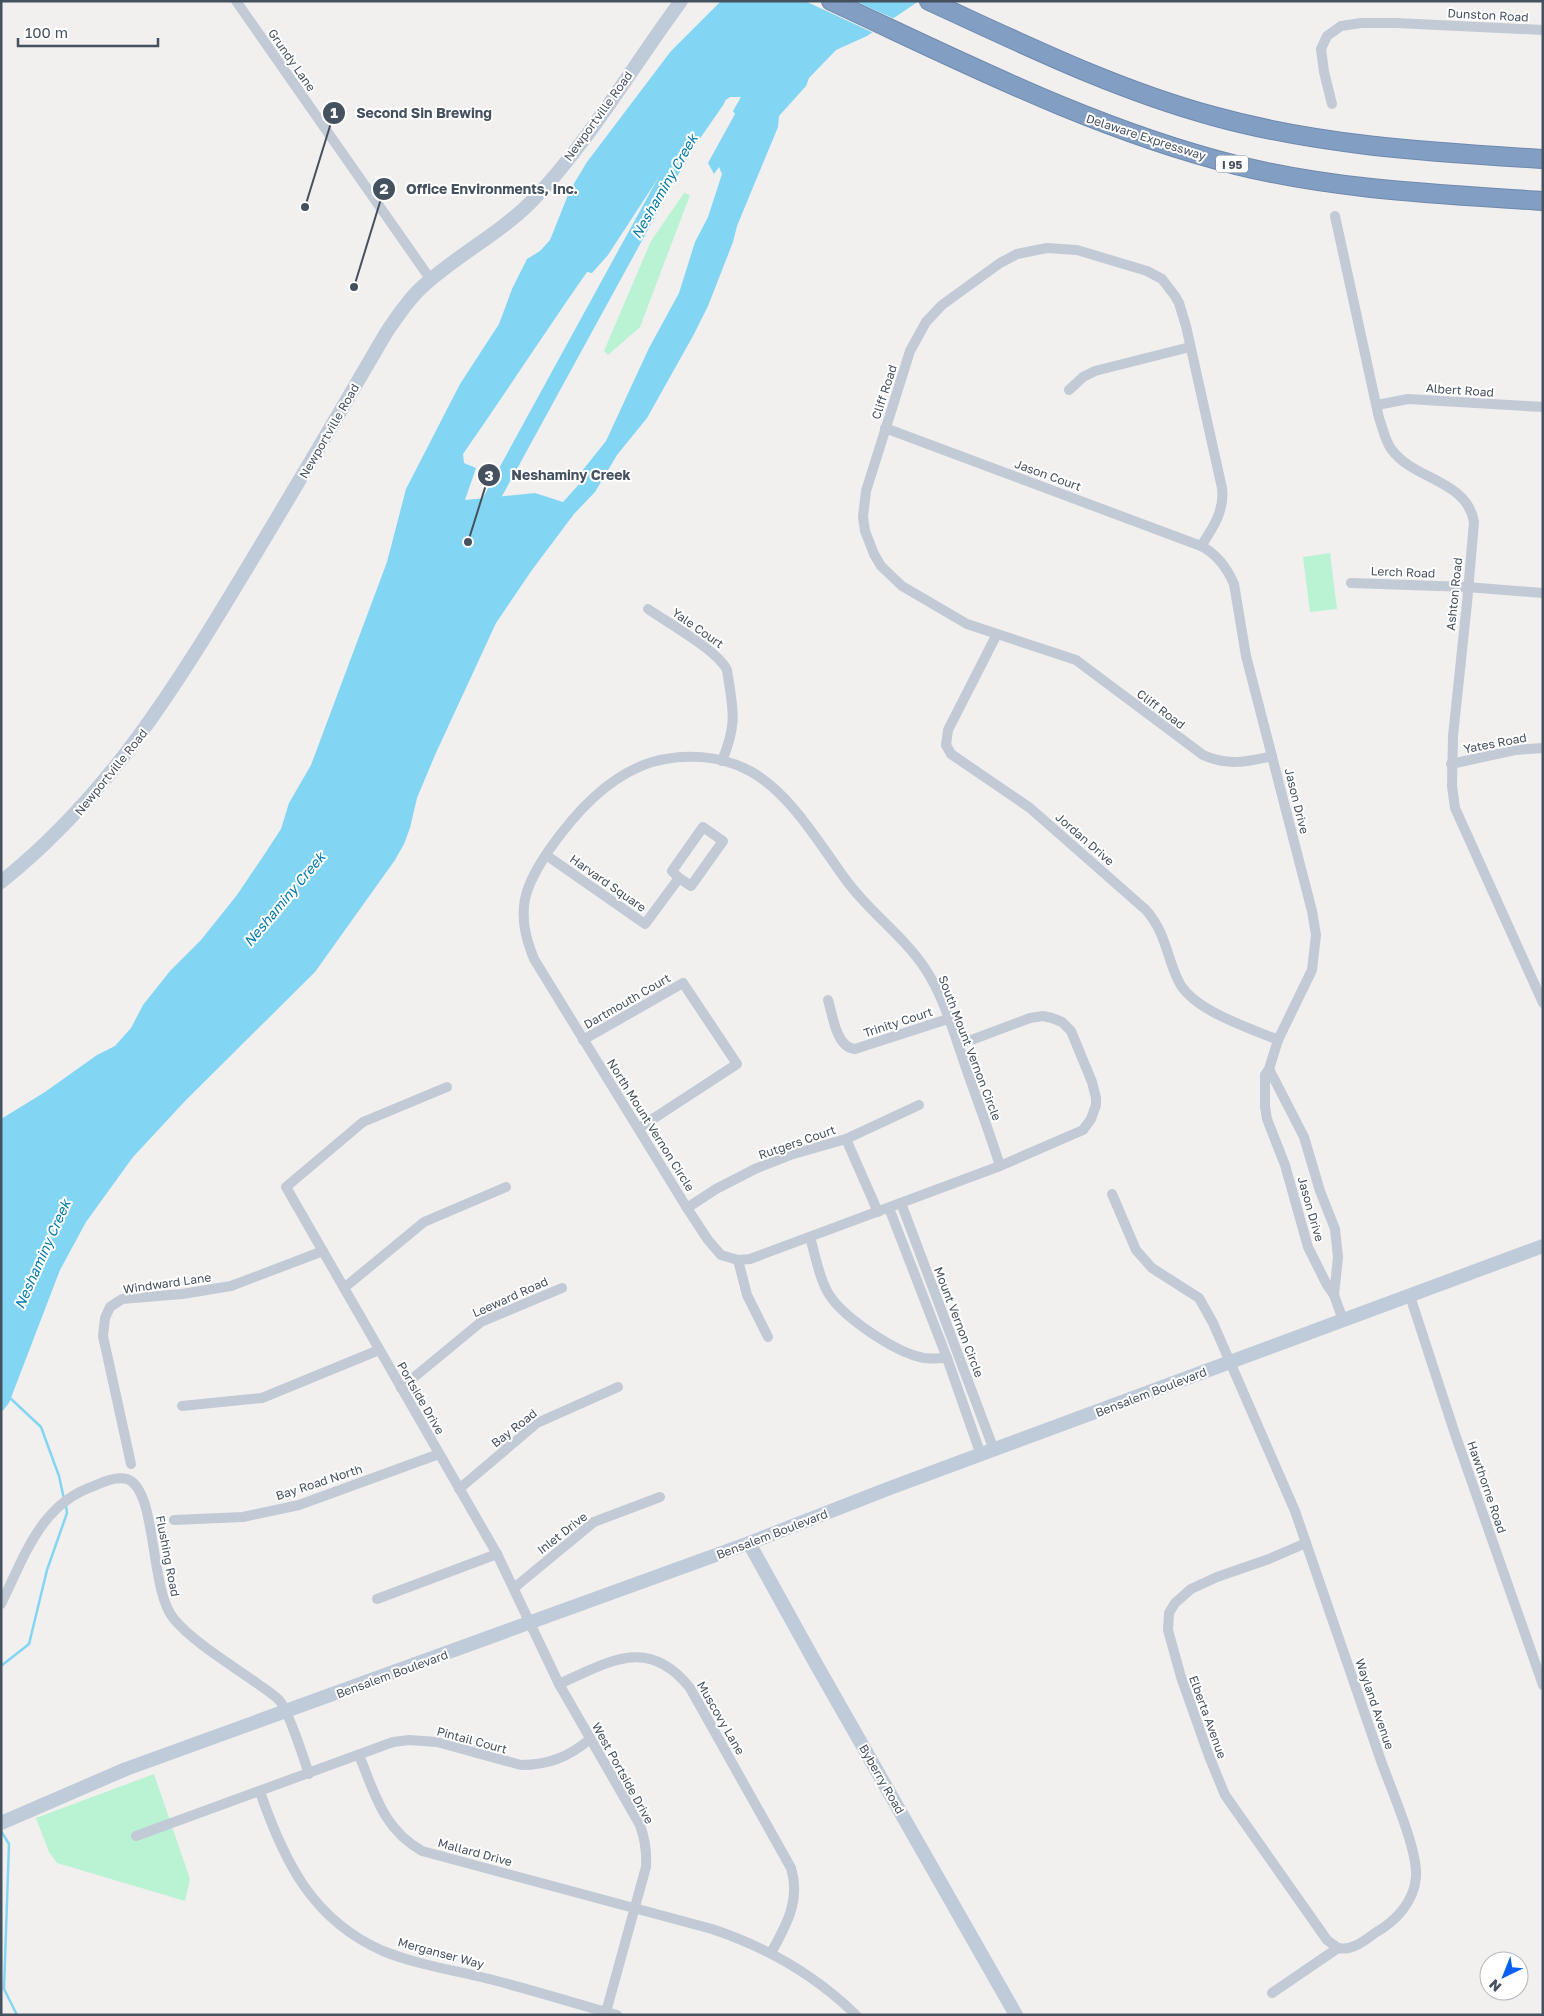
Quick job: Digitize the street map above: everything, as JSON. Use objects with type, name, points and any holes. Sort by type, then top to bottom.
[{"type":"highway","name":"Delaware Expressway","points":[[830,1],[1040,98],[1104,124],[1170,147],[1238,165],[1306,179],[1375,189],[1543,201]]},
{"type":"highway","points":[[929,1],[1118,86],[1182,107],[1247,125],[1379,148],[1543,159]]},
{"type":"main road","name":"Newportville Road","points":[[1,882],[41,850],[76,815],[150,723],[200,646],[386,333],[408,301],[431,280],[502,227],[536,196],[593,124],[681,1]]},
{"type":"main road","name":"Bensalem Boulevard","points":[[1,1823],[126,1769],[749,1543],[987,1452],[1543,1246]]},
{"type":"main road","name":"Byberry Road","points":[[749,1543],[1016,2015]]},
{"type":"street","name":"Grundy Lane","points":[[236,1],[431,280]]},
{"type":"street","name":"Dunston Road","points":[[1332,104],[1324,72],[1321,49],[1327,36],[1342,26],[1354,23],[1387,23],[1543,30]]},
{"type":"street","name":"Ashton Road","points":[[1335,216],[1385,436],[1392,451],[1407,464],[1456,492],[1470,507],[1474,522],[1451,764],[1452,788],[1458,817],[1543,1003]]},
{"type":"street","name":"Cliff Road","points":[[1201,546],[1220,513],[1223,495],[1179,303],[1170,289],[1156,275],[1147,270],[1077,250],[1047,248],[1032,250],[1017,254],[1000,263],[933,314],[910,351],[866,491],[863,508],[866,531],[874,554],[881,566],[902,586],[958,619],[1076,660],[1189,746],[1214,760],[1237,763],[1272,756]]},
{"type":"street","points":[[1069,390],[1083,377],[1095,371],[1190,347]]},
{"type":"street","name":"Albert Road","points":[[1377,405],[1408,400],[1543,408]]},
{"type":"street","name":"Jason Court","points":[[885,428],[1201,546]]},
{"type":"street","name":"Jason Drive","points":[[1201,546],[1219,559],[1234,584],[1246,656],[1312,911],[1316,935],[1312,970],[1278,1040],[1269,1069],[1265,1075],[1265,1107],[1285,1165],[1308,1247],[1334,1295],[1342,1320]]},
{"type":"street","name":"Lerch Road","points":[[1351,582],[1467,587],[1543,593]]},
{"type":"street","name":"Yale Court","points":[[648,609],[713,654],[724,664],[727,670],[734,719],[732,732],[722,761]]},
{"type":"street","name":"Jordan Drive","points":[[997,634],[948,730],[946,745],[951,754],[986,780],[1030,808],[1146,910],[1156,921],[1163,934],[1178,980],[1191,998],[1210,1010],[1278,1040]]},
{"type":"street","name":"Yates Road","points":[[1451,764],[1515,750],[1543,748]]},
{"type":"street","name":"South Mount Vernon Circle","points":[[546,855],[578,813],[599,793],[644,765],[672,758],[703,757],[722,761],[750,771],[768,782],[781,793],[804,822],[856,894],[912,950],[927,972],[958,1045],[1000,1166]]},
{"type":"street","points":[[703,827],[723,842],[691,886],[679,878],[672,871],[703,827]]},
{"type":"street","name":"Harvard Square","points":[[546,855],[646,924],[679,878]]},
{"type":"street","name":"North Mount Vernon Circle","points":[[546,855],[530,884],[525,898],[524,930],[534,959],[687,1208],[715,1250],[721,1255],[738,1260]]},
{"type":"street","name":"Dartmouth Court","points":[[583,1040],[683,983],[737,1064],[638,1128]]},
{"type":"street","name":"Trinity Court","points":[[828,1000],[841,1042],[849,1048],[855,1049],[948,1019]]},
{"type":"street","points":[[768,1337],[748,1295],[738,1260],[763,1255],[1000,1166],[1083,1130],[1091,1119],[1096,1104],[1092,1082],[1078,1043],[1071,1030],[1062,1022],[1043,1016],[1030,1018],[958,1045]]},
{"type":"street","name":"Jason Drive","points":[[1269,1069],[1304,1137],[1320,1191],[1334,1229],[1338,1257],[1334,1295]]},
{"type":"street","name":"Portside Drive","points":[[447,1087],[363,1122],[286,1187],[497,1554],[531,1623]]},
{"type":"street","points":[[846,1139],[919,1105]]},
{"type":"street","name":"Rutgers Court","points":[[687,1208],[716,1189],[755,1169],[846,1139],[878,1212]]},
{"type":"street","points":[[344,1288],[424,1222],[506,1187]]},
{"type":"street","name":"Wayland Avenue","points":[[1112,1194],[1136,1250],[1152,1268],[1199,1298],[1213,1323],[1306,1543],[1396,1802],[1416,1867],[1411,1898],[1394,1920],[1354,1947],[1348,1949],[1338,1948],[1272,1993]]},
{"type":"street","name":"Mount Vernon Circle","points":[[901,1203],[987,1452]]},
{"type":"street","name":"Mount Vernon Circle","points":[[889,1208],[947,1358],[987,1452]]},
{"type":"street","points":[[810,1238],[826,1288],[836,1305],[868,1332],[902,1349],[923,1358],[947,1358]]},
{"type":"street","name":"Windward Lane","points":[[131,1464],[102,1336],[105,1318],[110,1307],[122,1300],[182,1294],[231,1286],[323,1251]]},
{"type":"street","name":"Leeward Road","points":[[401,1388],[481,1322],[562,1288]]},
{"type":"street","name":"Hawthorne Road","points":[[1410,1296],[1455,1434],[1543,1685]]},
{"type":"street","points":[[182,1406],[262,1398],[379,1350]]},
{"type":"street","name":"Bay Road","points":[[459,1489],[537,1422],[618,1387]]},
{"type":"street","name":"Bay Road North","points":[[174,1520],[242,1517],[298,1505],[439,1454]]},
{"type":"street","name":"Flushing Road","points":[[1,1604],[30,1542],[48,1515],[90,1487],[113,1479],[126,1479],[136,1485],[142,1495],[146,1507],[163,1602],[173,1619],[189,1634],[280,1701],[286,1712],[309,1774]]},
{"type":"street","name":"Inlet Drive","points":[[514,1588],[594,1522],[660,1497]]},
{"type":"street","name":"Elberta Avenue","points":[[1306,1543],[1270,1559],[1216,1577],[1191,1589],[1175,1602],[1169,1613],[1168,1630],[1181,1677],[1225,1795],[1327,1940],[1338,1948]]},
{"type":"street","points":[[377,1599],[497,1554]]},
{"type":"street","points":[[531,1623],[560,1684]]},
{"type":"street","name":"Muscovy Lane","points":[[560,1684],[614,1660],[635,1657],[666,1664],[683,1679],[690,1688],[791,1868],[795,1889],[794,1905],[784,1930],[771,1953]]},
{"type":"street","name":"West Portside Drive","points":[[560,1684],[640,1825],[645,1838],[646,1866],[635,1908]]},
{"type":"street","name":"Pintail Court","points":[[260,1792],[393,1742],[426,1740],[521,1765],[534,1765],[564,1757],[590,1739]]},
{"type":"street","name":"Mallard Drive","points":[[359,1755],[386,1819],[400,1836],[417,1848],[735,1936],[771,1953],[828,1990],[856,2015]]},
{"type":"street","points":[[136,1836],[260,1792]]},
{"type":"street","name":"Merganser Way","points":[[260,1792],[283,1852],[296,1877],[323,1910],[350,1933],[384,1951],[402,1957],[508,1984],[617,2015]]},
{"type":"street","points":[[606,2012],[635,1908]]},
{"type":"green space","points":[[684,193],[690,195],[640,327],[608,355],[604,351],[651,241]]},
{"type":"green space","points":[[1330,553],[1337,609],[1310,612],[1303,557]]},
{"type":"green space","points":[[154,1774],[190,1879],[185,1901],[57,1863],[49,1852],[36,1818]]},
{"type":"water","points":[[721,1],[919,1],[867,36],[836,50],[809,78],[806,86],[779,116],[778,127],[737,226],[733,242],[708,306],[693,336],[647,418],[617,455],[595,492],[574,514],[532,570],[496,623],[435,755],[417,798],[404,844],[395,860],[315,972],[186,1100],[133,1157],[86,1222],[60,1270],[9,1403],[1,1413],[1,1119],[45,1092],[97,1055],[115,1046],[131,1028],[143,1005],[170,971],[201,940],[237,895],[281,829],[289,803],[311,765],[387,562],[406,489],[460,384],[499,324],[512,289],[527,259],[540,251],[550,240],[570,190],[587,162],[671,51]],"holes":[[[730,97],[741,97],[733,111],[735,114],[708,163],[714,174],[719,167],[722,174],[708,217],[695,242],[679,293],[649,348],[606,441],[582,471],[582,481],[563,502],[535,493],[465,500],[476,468],[464,463],[463,454],[571,295],[587,272],[592,273],[608,255],[685,139],[703,120]]]},
{"type":"pier","points":[[805,1],[855,1],[897,20],[876,34]]},
{"type":"waterway","name":"Neshaminy Creek","points":[[482,516],[683,149],[717,100]]},
{"type":"waterway","points":[[9,1397],[41,1427],[59,1476],[64,1499]]},
{"type":"waterway","points":[[1,1666],[29,1644],[47,1570],[67,1513],[66,1506]]},
{"type":"waterway","points":[[1,1831],[9,1844],[4,1989],[17,2015]]},
{"type":"place","name":"Second Sin Brewing","points":[[305,207]]},
{"type":"place","name":"Office Environments, Inc.","points":[[354,287]]},
{"type":"place","name":"Neshaminy Creek","points":[[468,542]]}]
